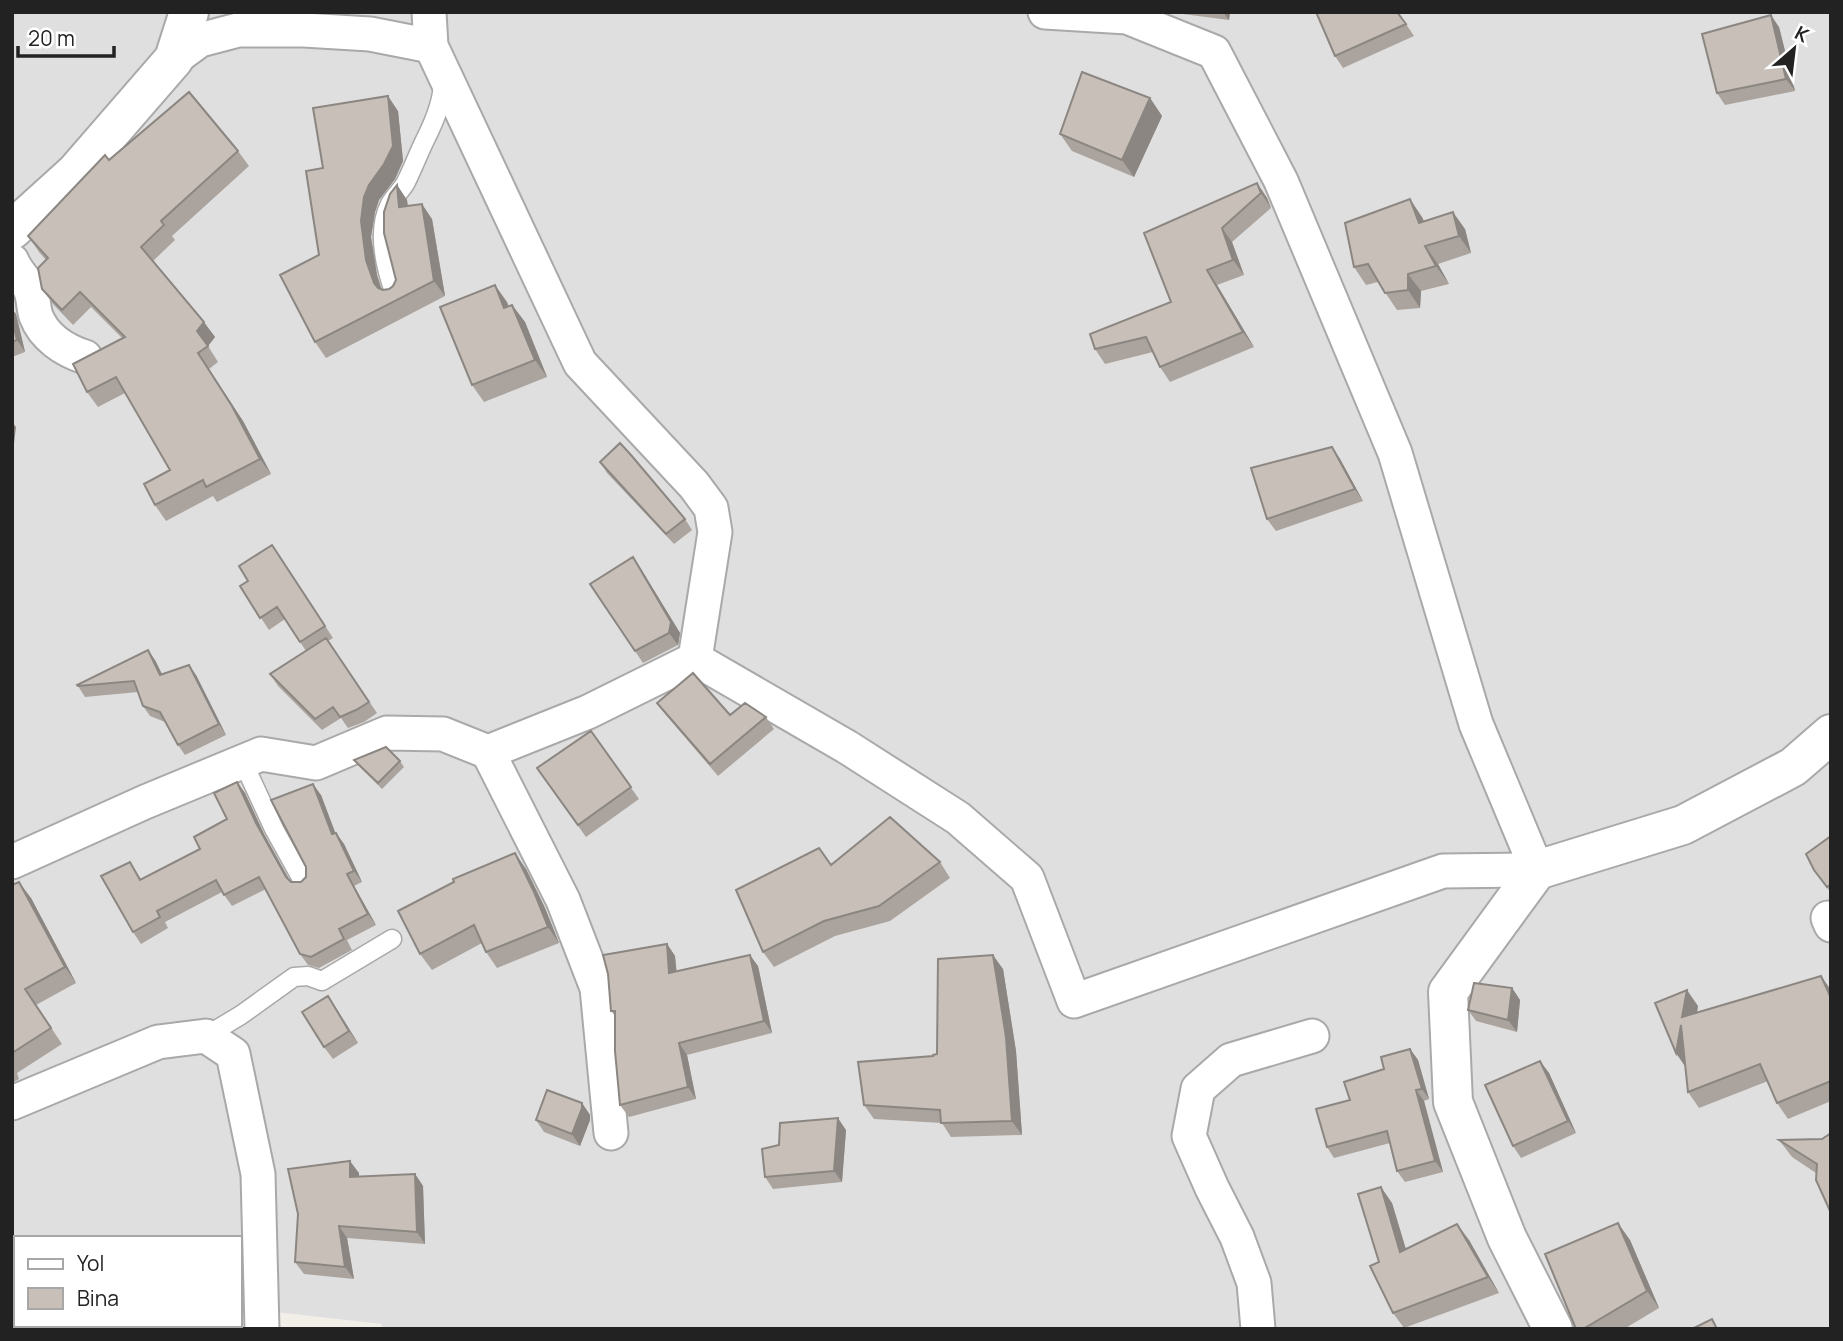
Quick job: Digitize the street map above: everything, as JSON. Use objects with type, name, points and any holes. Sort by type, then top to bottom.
[{"type":"street","points":[[174,60],[189,12]]},
{"type":"street","points":[[429,12],[437,58],[580,363],[694,485],[712,508],[715,532],[695,659]]},
{"type":"street","points":[[1045,12],[1128,17],[1214,52],[1281,181],[1395,453],[1476,724],[1536,870]]},
{"type":"street","points":[[12,230],[76,172],[174,60],[200,40],[238,30],[370,34],[437,58]]},
{"type":"street","points":[[12,261],[31,290],[36,316],[51,338],[70,352],[85,357]]},
{"type":"street","points":[[695,659],[847,747],[958,818],[1027,878],[1074,1001],[1443,871],[1536,870],[1683,825],[1793,767],[1831,734]]},
{"type":"street","points":[[488,752],[587,712],[695,659]]},
{"type":"street","points":[[12,862],[145,802],[261,754],[316,763],[387,733],[443,734],[488,752],[563,900],[597,988],[611,1133]]},
{"type":"street","points":[[1536,870],[1448,992],[1453,1102],[1507,1238],[1553,1329]]},
{"type":"street","points":[[12,1102],[158,1042],[206,1036],[233,1054],[258,1174],[262,1329]]},
{"type":"street","points":[[1258,1329],[1254,1283],[1237,1237],[1189,1136],[1198,1089],[1231,1060],[1312,1037]]},
{"type":"lane","points":[[396,294],[389,277],[384,250],[384,221],[390,204],[405,184],[439,108],[443,89],[437,58]]},
{"type":"lane","points":[[243,762],[274,829],[304,883]]},
{"type":"lane","points":[[206,1036],[294,977],[307,976],[323,981],[392,939]]},
{"type":"shaded area","points":[[12,12],[1831,12],[1831,1329],[381,1329],[382,1324],[242,1308],[242,1236],[14,1236],[12,1283]]},
{"type":"building","points":[[1316,12],[1397,12],[1406,24],[1335,56]]},
{"type":"building","points":[[1771,15],[1786,79],[1717,93],[1702,34]]},
{"type":"building","points":[[1082,72],[1150,98],[1122,160],[1060,134]]},
{"type":"building","points":[[189,92],[238,151],[161,221],[164,225],[141,247],[204,322],[197,331],[208,346],[198,353],[232,406],[260,459],[206,487],[203,480],[155,505],[144,484],[170,470],[116,377],[87,392],[73,364],[125,337],[80,292],[62,310],[42,289],[38,268],[48,258],[28,236],[105,155],[109,160]]},
{"type":"building","points":[[388,96],[393,146],[364,197],[361,221],[366,260],[378,288],[383,290],[393,286],[396,280],[384,233],[384,212],[390,194],[397,185],[399,207],[422,204],[434,281],[315,342],[280,275],[319,255],[306,171],[323,168],[313,108]]},
{"type":"building","points":[[1257,183],[1261,193],[1222,228],[1233,260],[1207,270],[1243,332],[1160,367],[1146,337],[1095,349],[1090,334],[1171,302],[1144,233]]},
{"type":"building","points":[[1410,199],[1419,223],[1453,212],[1459,236],[1425,246],[1436,266],[1408,274],[1408,290],[1385,293],[1368,264],[1354,267],[1345,223]]},
{"type":"building","points":[[495,285],[504,308],[512,305],[535,360],[472,385],[440,307]]},
{"type":"building","points":[[12,320],[17,340],[12,342]]},
{"type":"building","points":[[620,443],[685,519],[666,534],[600,462]]},
{"type":"building","points":[[1332,447],[1355,489],[1267,519],[1251,468]]},
{"type":"building","points":[[272,545],[325,626],[300,642],[277,607],[260,618],[240,586],[248,581],[239,566]]},
{"type":"building","points":[[633,557],[671,622],[669,633],[635,651],[590,584]]},
{"type":"building","points":[[326,638],[369,702],[340,717],[333,707],[315,719],[270,674]]},
{"type":"building","points":[[148,650],[160,675],[189,665],[219,724],[178,745],[160,712],[143,706],[134,681],[77,685]]},
{"type":"building","points":[[693,673],[730,715],[745,703],[766,717],[710,764],[657,703]]},
{"type":"building","points":[[591,731],[631,787],[578,825],[537,768]]},
{"type":"building","points":[[386,747],[400,761],[378,783],[354,760]]},
{"type":"building","points":[[237,782],[256,823],[291,882],[301,882],[306,877],[306,867],[271,800],[313,784],[332,834],[336,833],[354,871],[347,874],[368,914],[339,929],[344,939],[311,957],[300,954],[259,877],[224,895],[216,880],[157,911],[160,917],[133,932],[101,876],[130,862],[140,880],[200,849],[194,837],[227,819],[214,793]]},
{"type":"building","points":[[890,817],[940,862],[879,906],[824,921],[763,952],[736,890],[819,848],[831,865]]},
{"type":"building","points":[[1831,836],[1831,884],[1827,887],[1806,854]]},
{"type":"building","points":[[515,853],[548,927],[486,952],[474,925],[420,954],[398,911],[454,882],[453,879]]},
{"type":"building","points":[[19,882],[65,967],[25,989],[51,1028],[12,1053],[12,885]]},
{"type":"building","points":[[667,944],[669,973],[750,955],[764,1021],[679,1043],[688,1087],[620,1105],[615,1051],[615,1011],[611,1011],[608,974],[603,955]]},
{"type":"building","points":[[993,955],[1006,1037],[1012,1121],[941,1123],[940,1110],[864,1105],[858,1062],[937,1054],[938,959]]},
{"type":"building","points":[[1821,976],[1831,998],[1831,1081],[1777,1103],[1760,1064],[1688,1092],[1681,1025],[1676,1053],[1655,1003],[1687,990],[1682,1017]]},
{"type":"building","points":[[1474,983],[1512,988],[1508,1020],[1468,1010]]},
{"type":"building","points":[[328,996],[349,1031],[324,1047],[302,1012]]},
{"type":"building","points":[[1410,1049],[1422,1089],[1416,1090],[1435,1161],[1397,1171],[1387,1131],[1327,1147],[1316,1109],[1350,1100],[1344,1082],[1384,1069],[1381,1057]]},
{"type":"building","points":[[1540,1061],[1568,1121],[1513,1146],[1485,1085]]},
{"type":"building","points":[[547,1090],[582,1103],[572,1134],[536,1120]]},
{"type":"building","points":[[838,1118],[834,1171],[765,1177],[762,1149],[779,1145],[780,1123]]},
{"type":"building","points":[[1831,1133],[1831,1213],[1816,1180],[1817,1164],[1779,1140],[1822,1139]]},
{"type":"building","points":[[350,1161],[350,1177],[415,1174],[417,1232],[339,1226],[345,1267],[295,1262],[298,1214],[288,1169]]},
{"type":"building","points":[[1381,1187],[1400,1252],[1457,1224],[1488,1277],[1393,1313],[1370,1266],[1379,1262],[1358,1194]]},
{"type":"building","points":[[1618,1223],[1647,1291],[1583,1329],[1576,1329],[1545,1254]]},
{"type":"building","points":[[1712,1319],[1717,1329],[1692,1329]]}]
